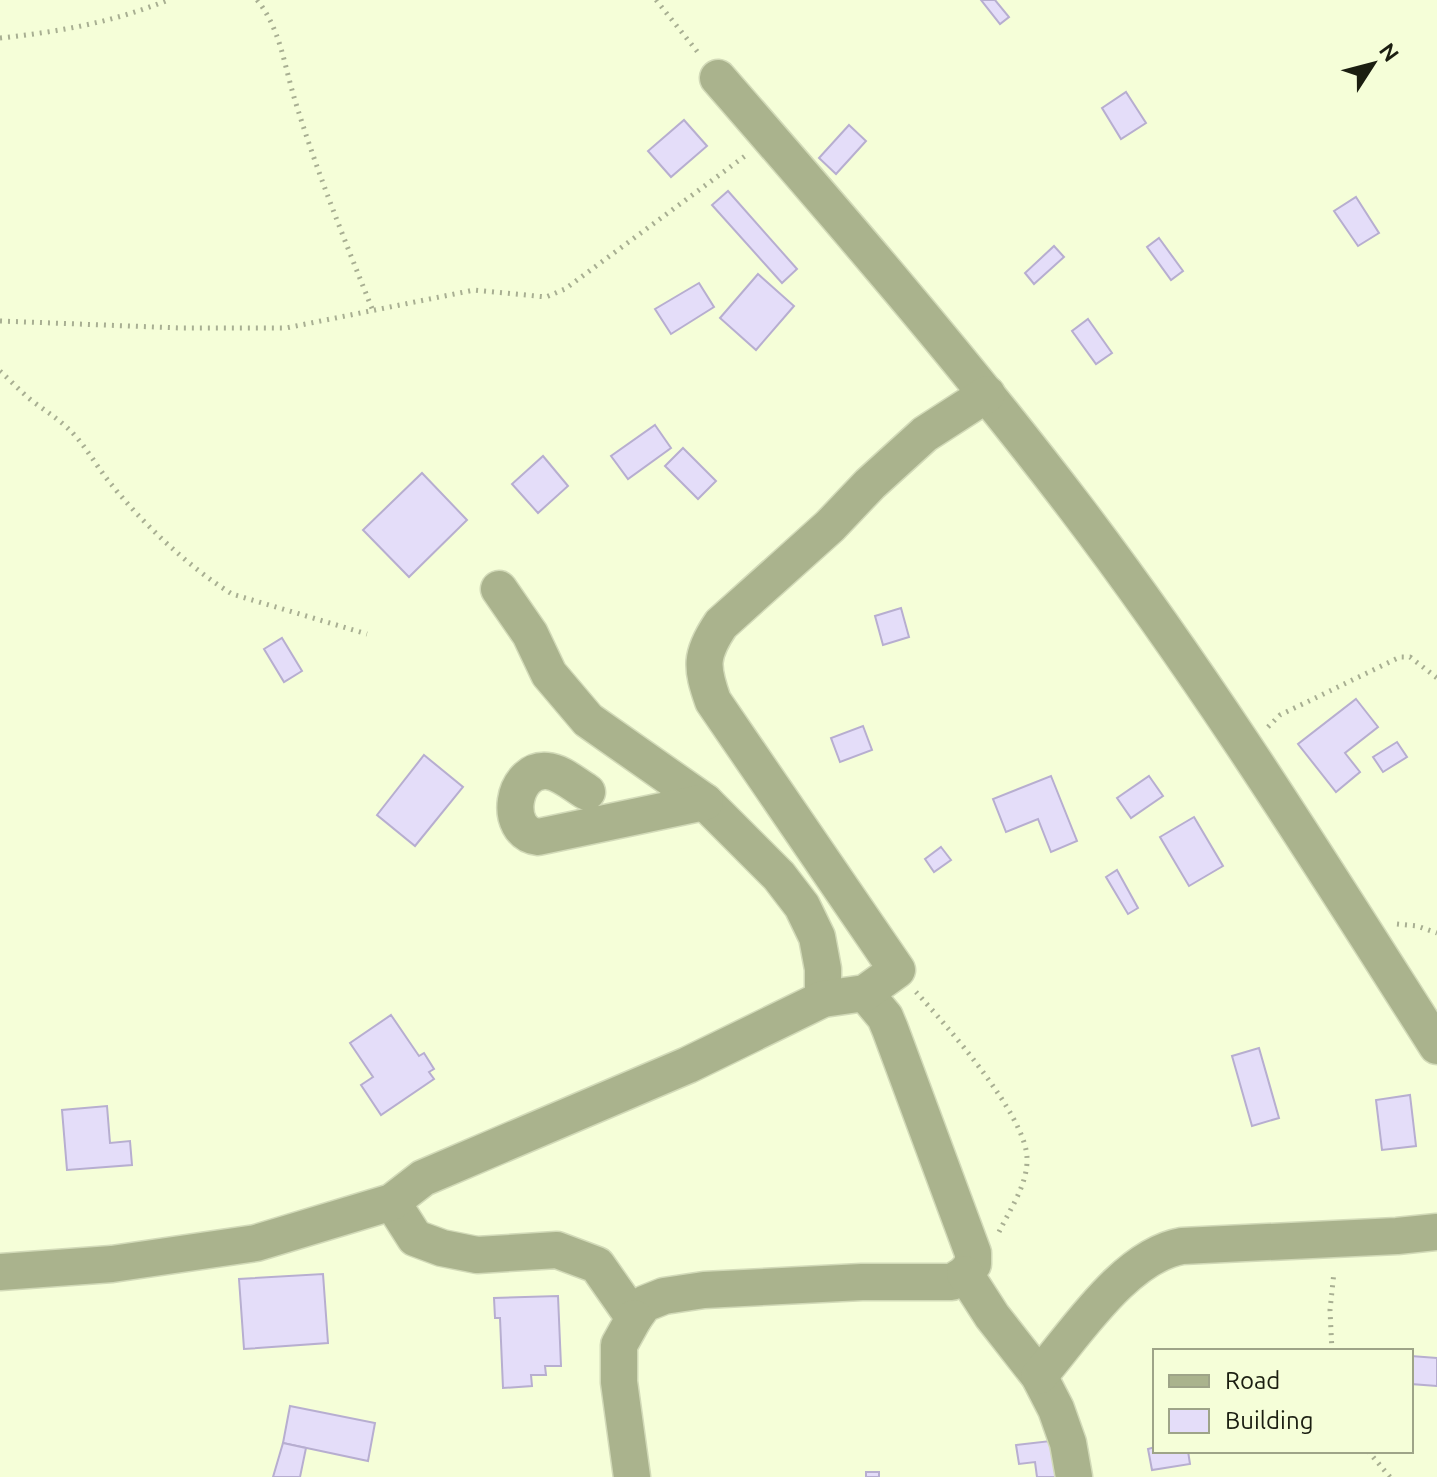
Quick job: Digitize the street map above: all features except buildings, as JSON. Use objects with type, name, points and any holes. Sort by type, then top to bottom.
[{"type":"street","points":[[718,78],[987,394],[1145,603],[1437,1046]]},
{"type":"street","points":[[0,1272],[112,1264],[256,1243],[392,1202],[423,1178],[688,1065],[823,999],[865,993],[897,970],[713,701],[703,662],[707,644],[721,624],[830,526],[925,434],[987,394]]},
{"type":"street","points":[[499,589],[530,634],[549,674],[588,720],[705,802],[779,876],[802,906],[821,949],[823,999]]},
{"type":"street","points":[[587,792],[551,771],[528,777],[517,793],[515,807],[520,828],[528,835],[538,837],[705,802]]},
{"type":"street","points":[[865,993],[885,1017],[890,1029],[973,1253],[969,1279],[992,1316],[1039,1376],[1056,1409],[1068,1443],[1074,1477]]},
{"type":"street","points":[[392,1202],[415,1238],[442,1248],[477,1255],[557,1250],[597,1265],[634,1318]]},
{"type":"street","points":[[1039,1376],[1132,1269],[1165,1249],[1437,1232]]},
{"type":"street","points":[[632,1477],[619,1382],[619,1345],[644,1304],[664,1296],[704,1290],[862,1282],[939,1284],[969,1279]]},
{"type":"path","points":[[0,38],[49,33],[129,16],[168,0]]},
{"type":"path","points":[[257,0],[281,45],[294,97],[336,219],[373,311]]},
{"type":"path","points":[[656,0],[718,78]]},
{"type":"path","points":[[0,321],[181,328],[286,328],[474,290],[546,297],[565,289],[771,138]]},
{"type":"path","points":[[0,371],[30,399],[56,416],[128,502],[180,554],[214,582],[232,594],[367,634]]},
{"type":"path","points":[[1244,749],[1280,715],[1389,661],[1410,657],[1437,678]]},
{"type":"path","points":[[897,970],[958,1039],[1014,1118],[1023,1139],[1027,1158],[1024,1179],[969,1279]]},
{"type":"path","points":[[1332,1349],[1330,1310],[1339,1239]]},
{"type":"path","points":[[1370,1453],[1390,1477]]}]
